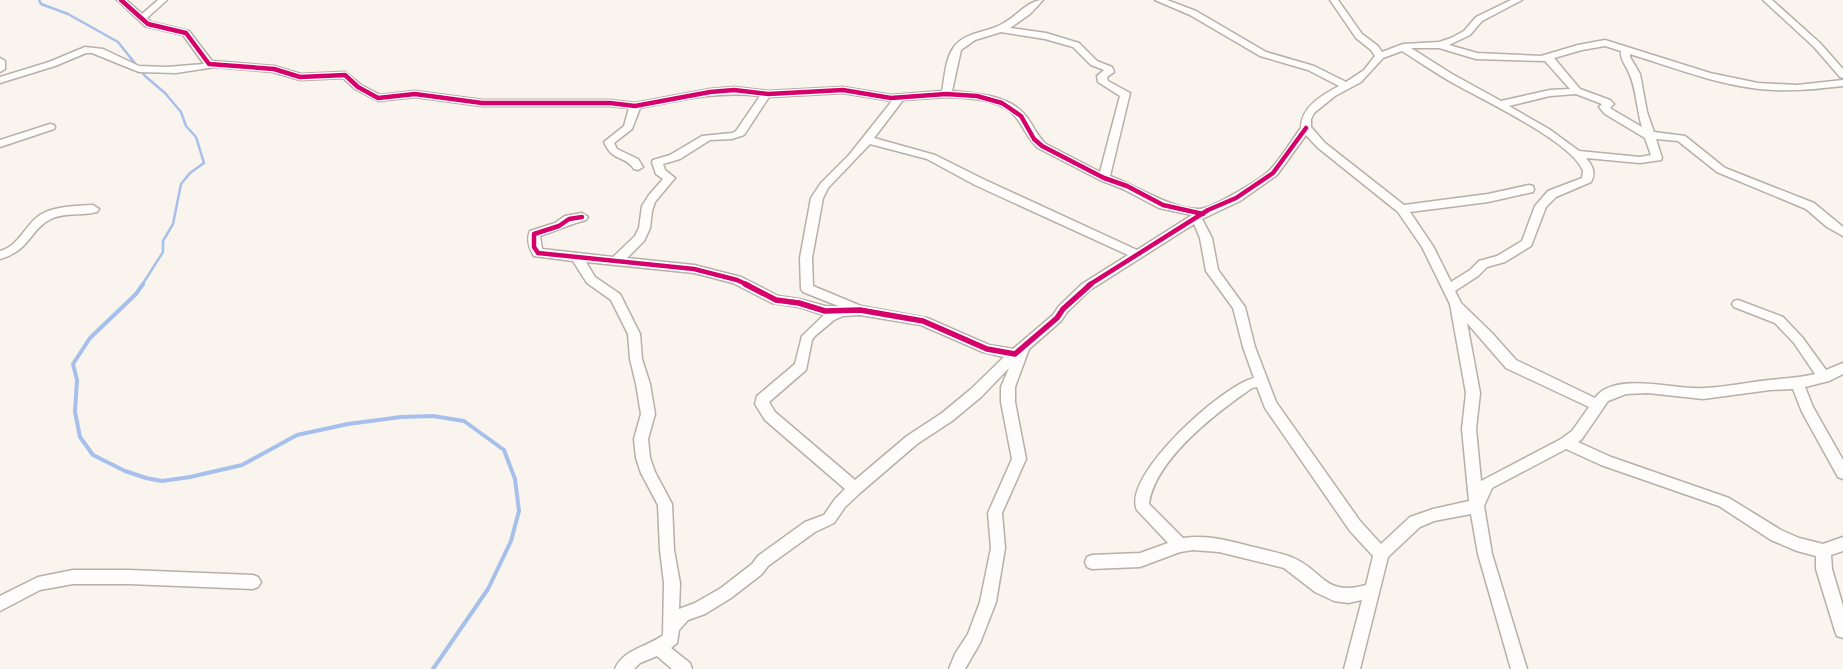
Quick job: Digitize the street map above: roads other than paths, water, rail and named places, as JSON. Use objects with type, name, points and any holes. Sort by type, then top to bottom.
[{"type":"street","points":[[121,0],[148,24],[186,34],[205,62],[214,65]]},
{"type":"street","points":[[142,18],[164,0]]},
{"type":"street","points":[[946,94],[957,49],[979,35],[1001,28],[1024,15],[1039,0]]},
{"type":"street","points":[[1159,0],[1193,13],[1263,54],[1311,68],[1348,87]]},
{"type":"street","points":[[1334,0],[1359,36],[1375,48],[1380,56]]},
{"type":"street","points":[[1440,45],[1467,33],[1479,19],[1518,0]]},
{"type":"street","points":[[1767,0],[1817,45],[1843,75]]},
{"type":"street","points":[[1001,28],[1046,36],[1076,44],[1094,62],[1109,69],[1109,72],[1102,76],[1103,82],[1125,93],[1125,96],[1104,178]]},
{"type":"street","points":[[672,626],[683,615],[700,609],[726,593],[757,569],[763,561],[810,527],[829,519],[840,503],[912,440],[947,417],[976,393],[1020,350],[1058,318],[1063,309],[1086,287],[1199,216],[1236,198],[1274,173],[1306,128],[1306,119],[1310,111],[1332,94],[1348,87],[1367,72],[1380,56],[1403,47],[1440,45],[1476,56],[1527,59],[1548,58],[1581,47],[1602,44],[1626,49],[1708,75],[1758,86],[1797,88],[1843,83]]},
{"type":"street","points":[[1403,47],[1452,78],[1548,133],[1576,154],[1586,164],[1589,172],[1587,180],[1552,194],[1541,206],[1527,243],[1501,259],[1483,264],[1474,273],[1449,289]]},
{"type":"street","points":[[0,80],[93,49],[126,65],[139,69],[182,70],[214,65],[274,69],[300,77],[345,75],[368,94],[385,99],[415,94],[482,103],[610,103],[635,106],[710,92],[734,90],[766,94],[843,90],[891,98],[946,94],[977,96],[1002,103],[1021,116],[1034,139],[1042,146],[1104,178],[1127,186],[1163,205],[1199,216]]},
{"type":"street","points":[[1576,154],[1640,160],[1657,158],[1658,155],[1642,112],[1635,74],[1625,57],[1626,49]]},
{"type":"street","points":[[1548,58],[1577,91]]},
{"type":"street","points":[[0,61],[0,69]]},
{"type":"street","points":[[1498,105],[1550,93],[1577,91],[1606,102],[1609,104],[1604,107],[1609,112],[1649,135],[1681,138],[1721,170],[1803,203],[1843,232]]},
{"type":"street","points":[[617,260],[643,234],[649,202],[670,178],[660,172],[657,162],[680,155],[691,145],[704,139],[714,136],[734,136],[739,134],[744,130],[747,122],[766,94]]},
{"type":"street","points":[[900,97],[868,140],[829,179],[817,198],[805,261],[807,289],[860,310],[923,321],[987,349],[1020,350]]},
{"type":"street","points":[[635,106],[630,125],[624,132],[614,136],[609,142],[613,151],[634,161],[638,167]]},
{"type":"street","points":[[0,144],[50,127]]},
{"type":"street","points":[[1306,128],[1321,145],[1402,209],[1426,246],[1456,304],[1473,393],[1469,429],[1477,506],[1485,554],[1519,669]]},
{"type":"street","points":[[868,140],[931,157],[979,182],[1138,255]]},
{"type":"street","points":[[1402,209],[1478,199],[1529,189]]},
{"type":"street","points":[[0,255],[18,247],[48,215],[93,209]]},
{"type":"street","points":[[1199,216],[1206,238],[1212,271],[1240,307],[1249,347],[1270,404],[1355,526],[1381,554]]},
{"type":"street","points":[[582,217],[569,219],[559,226],[534,234],[534,246],[538,253],[694,269],[737,280],[776,300],[800,303],[825,311],[860,310]]},
{"type":"street","points":[[577,257],[591,280],[616,297],[634,334],[636,359],[643,384],[648,414],[641,439],[643,458],[648,473],[665,504],[667,550],[672,583],[671,638],[659,648],[634,658],[623,669]]},
{"type":"street","points":[[1456,304],[1488,336],[1511,364],[1597,405]]},
{"type":"street","points":[[1738,304],[1779,320],[1798,340],[1824,377]]},
{"type":"street","points":[[841,312],[830,317],[811,333],[806,339],[801,366],[762,400],[762,404],[770,416],[855,489]]},
{"type":"street","points":[[957,669],[960,660],[974,638],[988,602],[998,548],[995,513],[1019,459],[1008,402],[1008,387],[1020,350]]},
{"type":"street","points":[[1477,506],[1487,484],[1566,443],[1577,435],[1603,397],[1626,389],[1648,388],[1703,394],[1770,385],[1797,384],[1824,377],[1843,368]]},
{"type":"street","points":[[1180,545],[1142,506],[1144,491],[1159,463],[1212,409],[1248,384],[1261,381]]},
{"type":"street","points":[[1797,384],[1807,408],[1843,473]]},
{"type":"street","points":[[1566,443],[1606,461],[1724,502],[1776,535],[1797,544],[1823,551],[1843,544]]},
{"type":"street","points":[[1352,669],[1381,554],[1415,522],[1433,515],[1477,506]]},
{"type":"street","points":[[1092,562],[1140,560],[1180,545],[1192,543],[1219,545],[1287,562],[1298,567],[1314,582],[1332,594],[1345,596],[1372,590]]},
{"type":"street","points":[[1823,551],[1824,570],[1843,631]]},
{"type":"street","points":[[0,604],[38,584],[73,577],[129,577],[253,582]]},
{"type":"street","points":[[659,648],[684,669]]},
{"type":"waterway","points":[[39,0],[41,4],[68,14],[118,42],[145,76],[165,93],[181,112],[186,126],[196,137],[204,163],[190,173],[181,184],[173,224],[163,241],[163,252],[142,285]]},
{"type":"waterway","points":[[143,284],[136,294],[90,338],[73,364],[77,380],[75,412],[80,437],[93,455],[125,471],[162,481],[190,477],[242,465],[297,435],[348,424],[401,417],[433,416],[464,421],[504,450],[515,479],[519,511],[511,541],[488,589],[433,669]]}]
